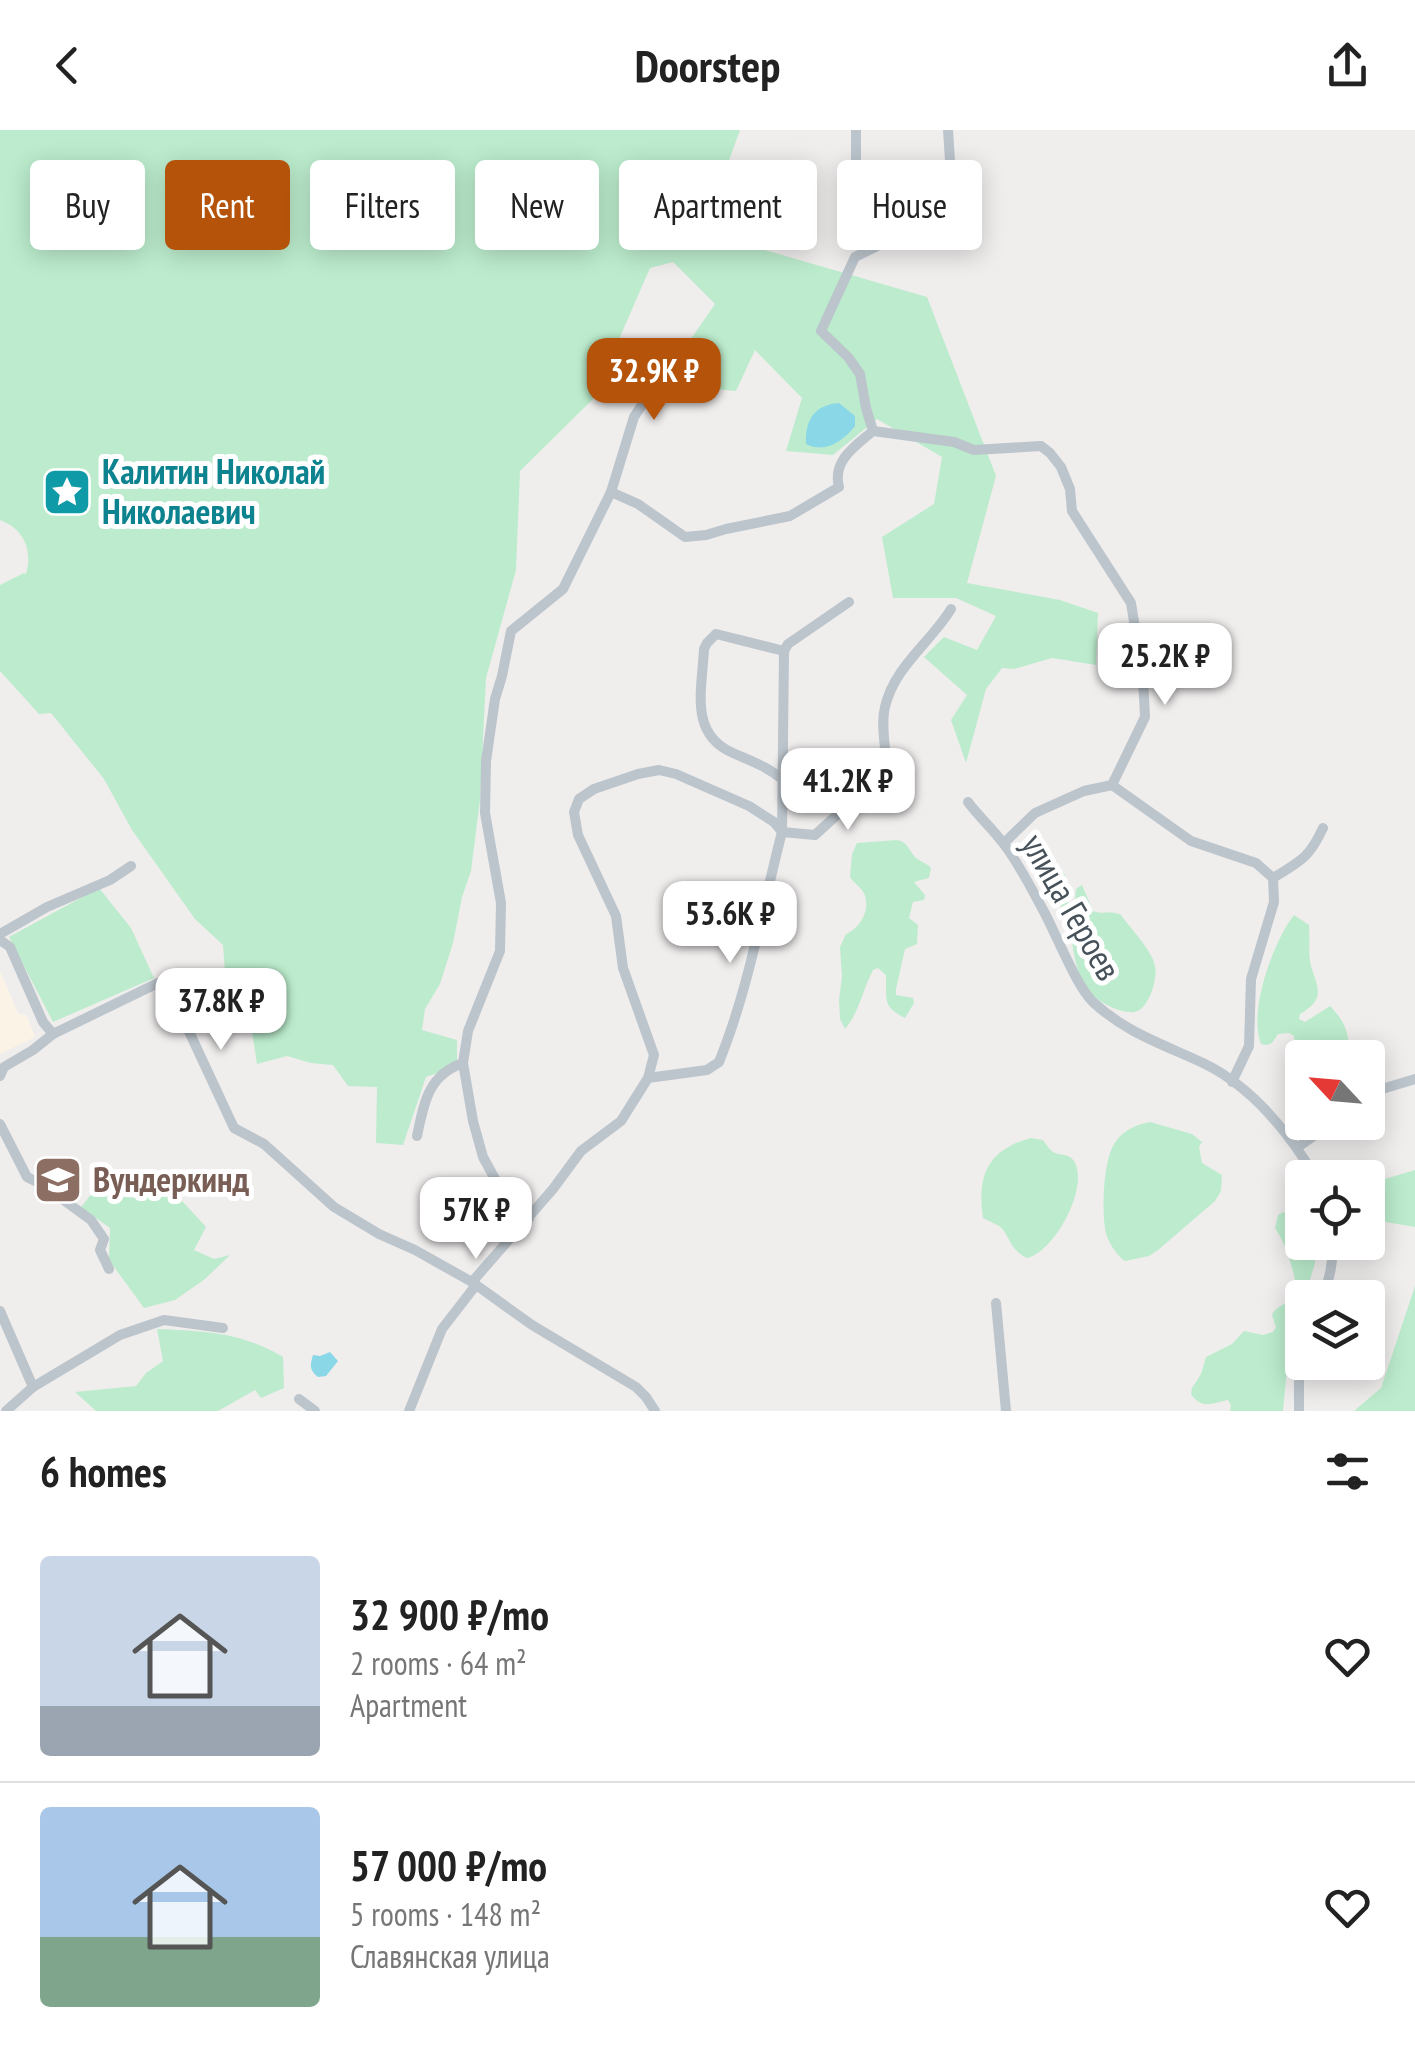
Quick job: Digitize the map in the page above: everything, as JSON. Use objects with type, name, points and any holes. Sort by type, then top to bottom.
[{"type":"street","points":[[856,130],[856,160]]},
{"type":"street","points":[[948,130],[950,160]]},
{"type":"street","points":[[870,250],[856,257],[821,331],[860,374],[873,430]]},
{"type":"street","points":[[529,1218],[495,1178],[483,1156],[463,1063],[468,1031],[500,951],[501,904],[485,813],[486,761],[494,699],[511,631],[563,589],[611,492],[634,417],[675,345]]},
{"type":"street","points":[[611,492],[638,504],[685,537],[790,516],[839,487],[839,464],[873,430]]},
{"type":"street","points":[[873,430],[954,442],[974,450],[1042,446],[1061,467],[1070,489],[1072,510],[1131,603],[1145,717],[1112,785]]},
{"type":"street","points":[[648,1078],[707,1070],[720,1062],[748,979],[782,832],[784,651],[788,644],[850,602]]},
{"type":"street","points":[[409,1411],[442,1329],[474,1283],[554,1190],[582,1151],[621,1121],[648,1078],[654,1055],[623,968],[616,916],[578,835],[574,812],[579,799],[594,789],[659,770],[698,782],[758,812],[782,832],[815,834],[886,770],[884,710],[890,690],[951,609]]},
{"type":"street","points":[[782,779],[772,770],[721,748],[704,728],[702,713],[704,649],[716,634],[784,651]]},
{"type":"street","points":[[1004,843],[1035,813],[1084,791],[1112,785],[1191,841],[1256,863],[1273,878],[1274,902],[1251,979],[1249,1046],[1232,1082]]},
{"type":"street","name":"улица Героев","points":[[968,802],[1004,843],[1088,998],[1115,1022],[1209,1066],[1232,1082],[1276,1120],[1306,1160]]},
{"type":"street","points":[[1273,878],[1304,860],[1323,828]]},
{"type":"street","points":[[52,1034],[10,947],[0,937],[47,907],[110,880],[132,866]]},
{"type":"street","points":[[0,1076],[4,1068],[52,1034],[158,984],[179,1010],[234,1128],[264,1144],[334,1207],[474,1283],[532,1325],[636,1387],[655,1411]]},
{"type":"street","points":[[418,1136],[425,1100],[434,1083],[448,1068],[463,1063]]},
{"type":"street","points":[[1385,1088],[1415,1078]]},
{"type":"street","points":[[0,1124],[28,1177],[91,1220],[104,1239],[100,1250],[109,1269]]},
{"type":"street","points":[[1298,1147],[1308,1140]]},
{"type":"street","points":[[996,1303],[1006,1411]]},
{"type":"street","points":[[0,1311],[33,1387]]},
{"type":"street","points":[[6,1411],[33,1387],[120,1335],[164,1320],[223,1328]]},
{"type":"street","points":[[1298,1380],[1299,1411]]},
{"type":"street","points":[[299,1399],[315,1411]]},
{"type":"shaded area","points":[[0,971],[18,1013],[27,1016],[35,1037],[0,1054]]},
{"type":"green space","points":[[0,130],[740,130],[729,160],[619,160],[619,250],[765,250],[927,297],[996,476],[967,583],[1060,600],[1098,613],[1096,665],[1052,658],[1014,669],[1002,668],[986,689],[966,763],[951,720],[967,695],[924,657],[944,637],[977,650],[996,616],[956,598],[893,598],[882,537],[934,504],[942,457],[877,419],[833,455],[786,451],[802,398],[755,350],[736,391],[660,384],[715,304],[673,262],[650,268],[593,399],[520,471],[516,570],[486,678],[480,800],[471,871],[453,943],[440,984],[425,1009],[422,1030],[457,1040],[457,1066],[426,1077],[403,1145],[376,1143],[377,1087],[348,1086],[333,1065],[287,1056],[257,1064],[252,1032],[225,972],[223,945],[195,919],[132,830],[104,779],[51,713],[39,714],[0,671],[0,585],[26,574],[28,557],[21,535],[0,520]]},
{"type":"green space","points":[[897,840],[931,868],[929,878],[914,882],[925,895],[924,900],[913,902],[909,918],[918,925],[917,944],[905,949],[896,989],[896,995],[913,998],[914,1003],[905,1018],[892,1010],[887,1001],[886,975],[878,968],[873,970],[845,1029],[840,1019],[840,947],[846,934],[861,922],[866,909],[862,890],[850,877],[852,854],[857,843]]},
{"type":"green space","points":[[1052,869],[1066,877],[1060,892],[1066,901],[1071,905],[1075,901],[1076,889],[1082,885],[1093,911],[1121,915],[1150,953],[1155,978],[1140,1010],[1112,1008],[1087,988],[1076,962],[1067,919],[1041,878]]},
{"type":"green space","points":[[99,888],[131,928],[154,978],[53,1022],[9,937]]},
{"type":"green space","points":[[1294,915],[1309,925],[1310,961],[1318,993],[1299,1019],[1305,1022],[1330,1006],[1343,1024],[1348,1040],[1294,1040],[1289,1033],[1278,1034],[1272,1043],[1261,1044],[1260,996]]},
{"type":"green space","points":[[1150,1122],[1192,1134],[1202,1142],[1202,1163],[1222,1175],[1221,1191],[1215,1201],[1158,1250],[1125,1261],[1106,1232],[1106,1170],[1119,1137]]},
{"type":"green space","points":[[1031,1138],[1043,1140],[1053,1152],[1072,1158],[1078,1172],[1067,1217],[1048,1244],[1027,1258],[1016,1250],[999,1226],[983,1218],[982,1189],[995,1158]]},
{"type":"green space","points":[[1415,1170],[1415,1227],[1385,1222],[1385,1179]]},
{"type":"green space","points":[[173,1191],[206,1227],[194,1250],[214,1259],[230,1255],[175,1300],[144,1308],[109,1260],[110,1228],[81,1207],[93,1192],[134,1198]]},
{"type":"green space","points":[[1285,1213],[1285,1247],[1275,1228],[1278,1215]]},
{"type":"green space","points":[[1289,1260],[1315,1260],[1310,1280],[1295,1280]]},
{"type":"green space","points":[[1415,1286],[1415,1411],[1354,1411],[1381,1388]]},
{"type":"green space","points":[[1285,1304],[1283,1411],[1230,1411],[1228,1400],[1199,1402],[1191,1394],[1206,1357],[1232,1344],[1244,1331],[1263,1335],[1273,1332],[1276,1327],[1272,1315]]},
{"type":"green space","points":[[157,1329],[222,1334],[252,1342],[283,1357],[284,1388],[261,1398],[255,1390],[218,1411],[96,1411],[75,1392],[136,1386],[163,1361]]},
{"type":"water","points":[[839,403],[855,416],[855,426],[833,444],[820,448],[806,444],[813,415],[823,407]]},
{"type":"water","points":[[330,1352],[338,1361],[326,1376],[318,1377],[311,1367],[313,1355]]},
{"type":"place","name":"Калитин Николай Николаевич","points":[[67,492]]},
{"type":"place","name":"Вундеркинд","points":[[58,1180]]}]
